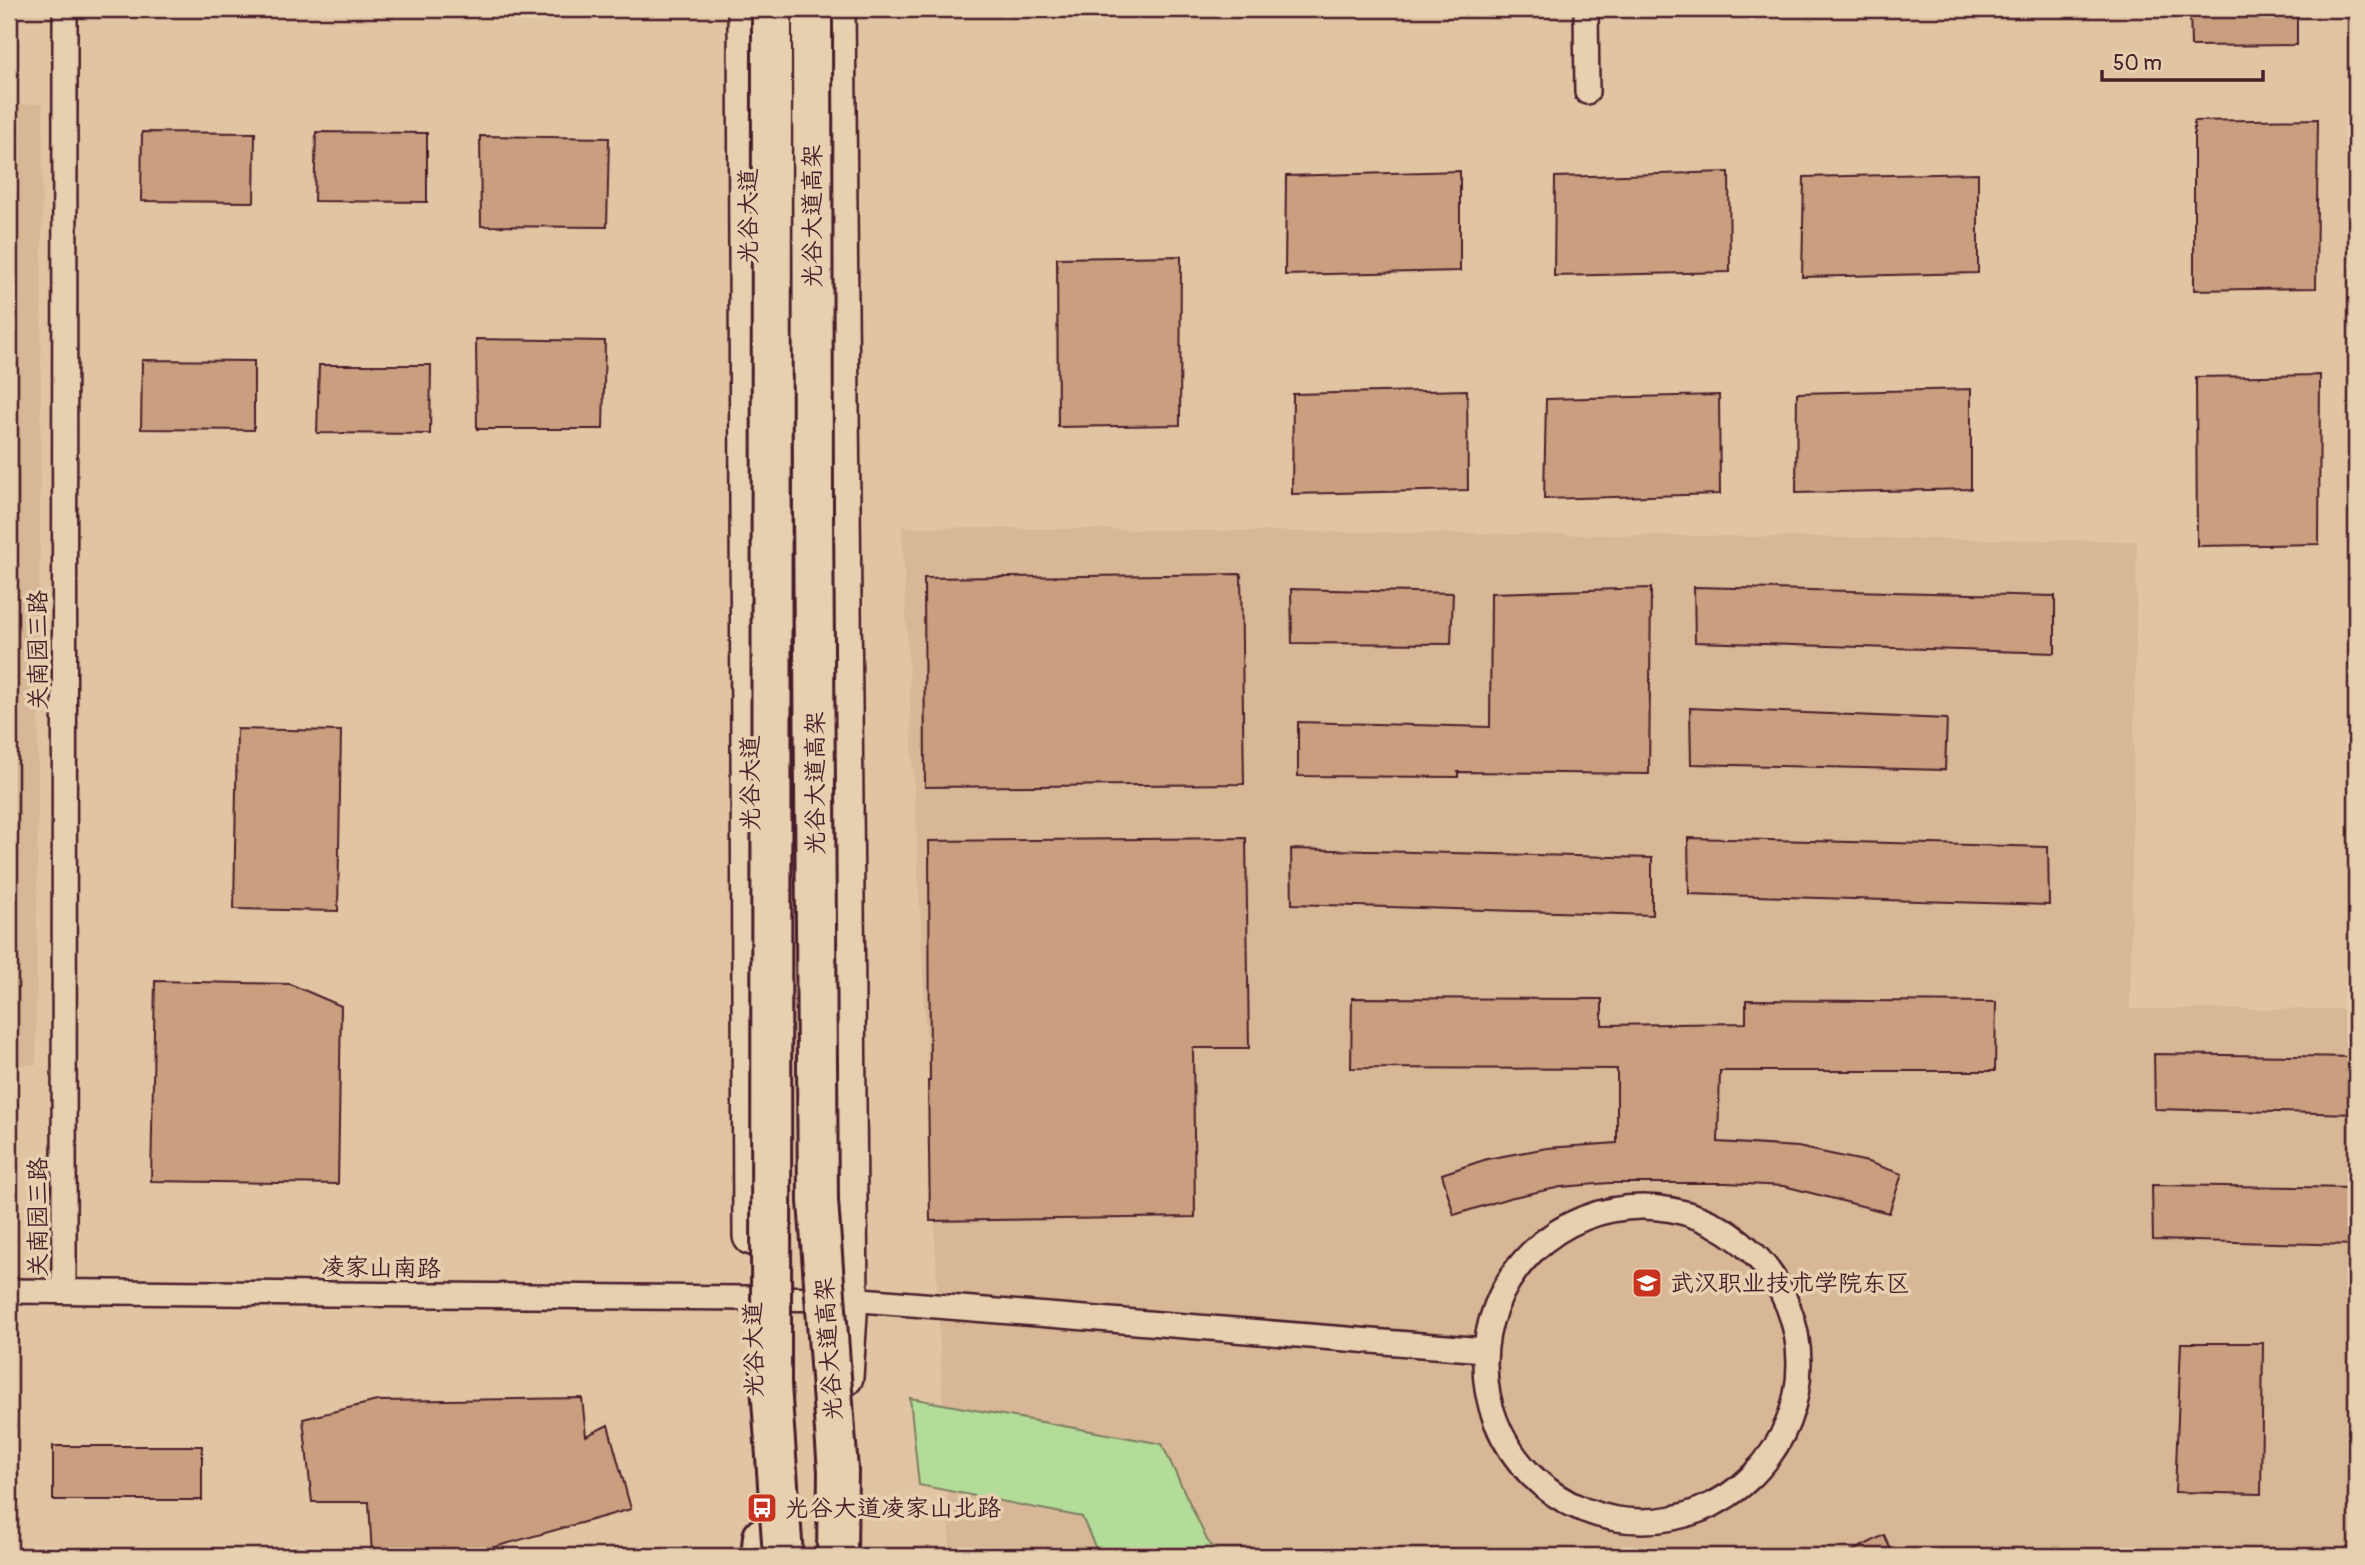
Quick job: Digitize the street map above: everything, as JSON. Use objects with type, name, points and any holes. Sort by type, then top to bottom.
[{"type":"highway","name":"光谷大道高架","points":[[768,1552],[771,1371],[772,9]]},
{"type":"highway","name":"光谷大道高架","points":[[812,9],[818,1201],[838,1471],[837,1556]]},
{"type":"highway","points":[[838,1471],[854,1556]]},
{"type":"main road","name":"光谷大道","points":[[747,9],[753,1384],[768,1552]]},
{"type":"main road","points":[[836,9],[849,1299],[842,1395],[845,1556]]},
{"type":"street","name":"关南园三路","points":[[64,1291],[65,9]]},
{"type":"street","points":[[1586,9],[1587,92]]},
{"type":"street","points":[[1626,1208],[1681,1212],[1730,1234],[1769,1271],[1794,1320],[1800,1370],[1790,1419],[1765,1463],[1728,1496],[1682,1517],[1631,1522],[1582,1511],[1539,1485],[1506,1447],[1487,1400],[1484,1350],[1498,1298],[1529,1253],[1574,1222],[1626,1208]]},
{"type":"street","name":"凌家山南路","points":[[9,1291],[849,1299],[1484,1350]]},
{"type":"shaded area","points":[[9,104],[43,104],[36,1065],[9,1065]]},
{"type":"shaded area","name":"武汉职业技术学院东区","points":[[902,527],[2137,541],[2130,1009],[2356,1009],[2356,1556],[950,1556]]},
{"type":"green space","points":[[910,1398],[1162,1444],[1207,1540],[1219,1556],[1099,1556],[1082,1517],[919,1485]]},
{"type":"building","points":[[2190,9],[2297,9],[2297,45],[2191,46]]},
{"type":"building","points":[[2318,119],[2316,288],[2194,290],[2194,121]]},
{"type":"building","points":[[142,132],[255,133],[254,202],[141,201]]},
{"type":"building","points":[[316,132],[427,133],[427,202],[314,201]]},
{"type":"building","points":[[480,136],[609,138],[607,227],[481,226]]},
{"type":"building","points":[[1460,171],[1460,271],[1285,275],[1286,176]]},
{"type":"building","points":[[1729,172],[1730,272],[1554,276],[1555,177]]},
{"type":"building","points":[[1978,173],[1978,273],[1802,277],[1804,177]]},
{"type":"building","points":[[1181,256],[1180,425],[1058,427],[1057,258]]},
{"type":"building","points":[[476,339],[605,341],[603,429],[477,429]]},
{"type":"building","points":[[142,360],[254,361],[254,430],[141,429]]},
{"type":"building","points":[[319,365],[431,365],[430,434],[317,433]]},
{"type":"building","points":[[2320,375],[2319,544],[2197,546],[2196,377]]},
{"type":"building","points":[[1971,389],[1971,489],[1796,493],[1797,393]]},
{"type":"building","points":[[1467,390],[1468,490],[1292,494],[1293,394]]},
{"type":"building","points":[[1719,395],[1720,494],[1544,499],[1546,399]]},
{"type":"building","points":[[1241,574],[1244,784],[925,787],[924,578]]},
{"type":"building","points":[[1694,587],[2055,596],[2055,653],[1695,642]]},
{"type":"building","points":[[1651,588],[1649,774],[1458,772],[1458,777],[1298,776],[1298,722],[1490,727],[1491,593]]},
{"type":"building","points":[[1291,589],[1453,593],[1451,644],[1292,643]]},
{"type":"building","points":[[1690,708],[1947,719],[1945,770],[1691,764]]},
{"type":"building","points":[[237,729],[341,731],[338,911],[234,909]]},
{"type":"building","points":[[1246,838],[1249,1048],[1193,1048],[1195,1217],[930,1221],[929,841]]},
{"type":"building","points":[[1688,838],[2048,847],[2049,905],[1689,894]]},
{"type":"building","points":[[1291,849],[1652,858],[1652,915],[1292,904]]},
{"type":"building","points":[[155,981],[290,984],[341,1006],[338,1184],[151,1181]]},
{"type":"building","points":[[1352,998],[1602,999],[1602,1025],[1746,1023],[1746,1000],[1996,1002],[1995,1071],[1720,1071],[1718,1142],[1798,1147],[1868,1162],[1902,1174],[1889,1213],[1784,1186],[1609,1183],[1561,1187],[1509,1198],[1454,1215],[1442,1174],[1487,1159],[1547,1148],[1617,1143],[1617,1069],[1351,1068]]},
{"type":"building","points":[[2154,1054],[2356,1057],[2356,1114],[2155,1109]]},
{"type":"building","points":[[2152,1185],[2356,1188],[2356,1245],[2153,1240]]},
{"type":"building","points":[[2181,1343],[2263,1343],[2261,1494],[2175,1492]]},
{"type":"building","points":[[582,1398],[586,1436],[608,1425],[631,1509],[462,1556],[372,1556],[369,1502],[312,1502],[303,1419],[377,1401]]},
{"type":"building","points":[[53,1446],[202,1446],[202,1500],[53,1500]]},
{"type":"building","points":[[1884,1535],[1894,1556],[1843,1556]]},
{"type":"place","name":"武汉职业技术学院东区","points":[[1647,1283]]},
{"type":"place","name":"光谷大道凌家山北路","points":[[762,1508]]}]
